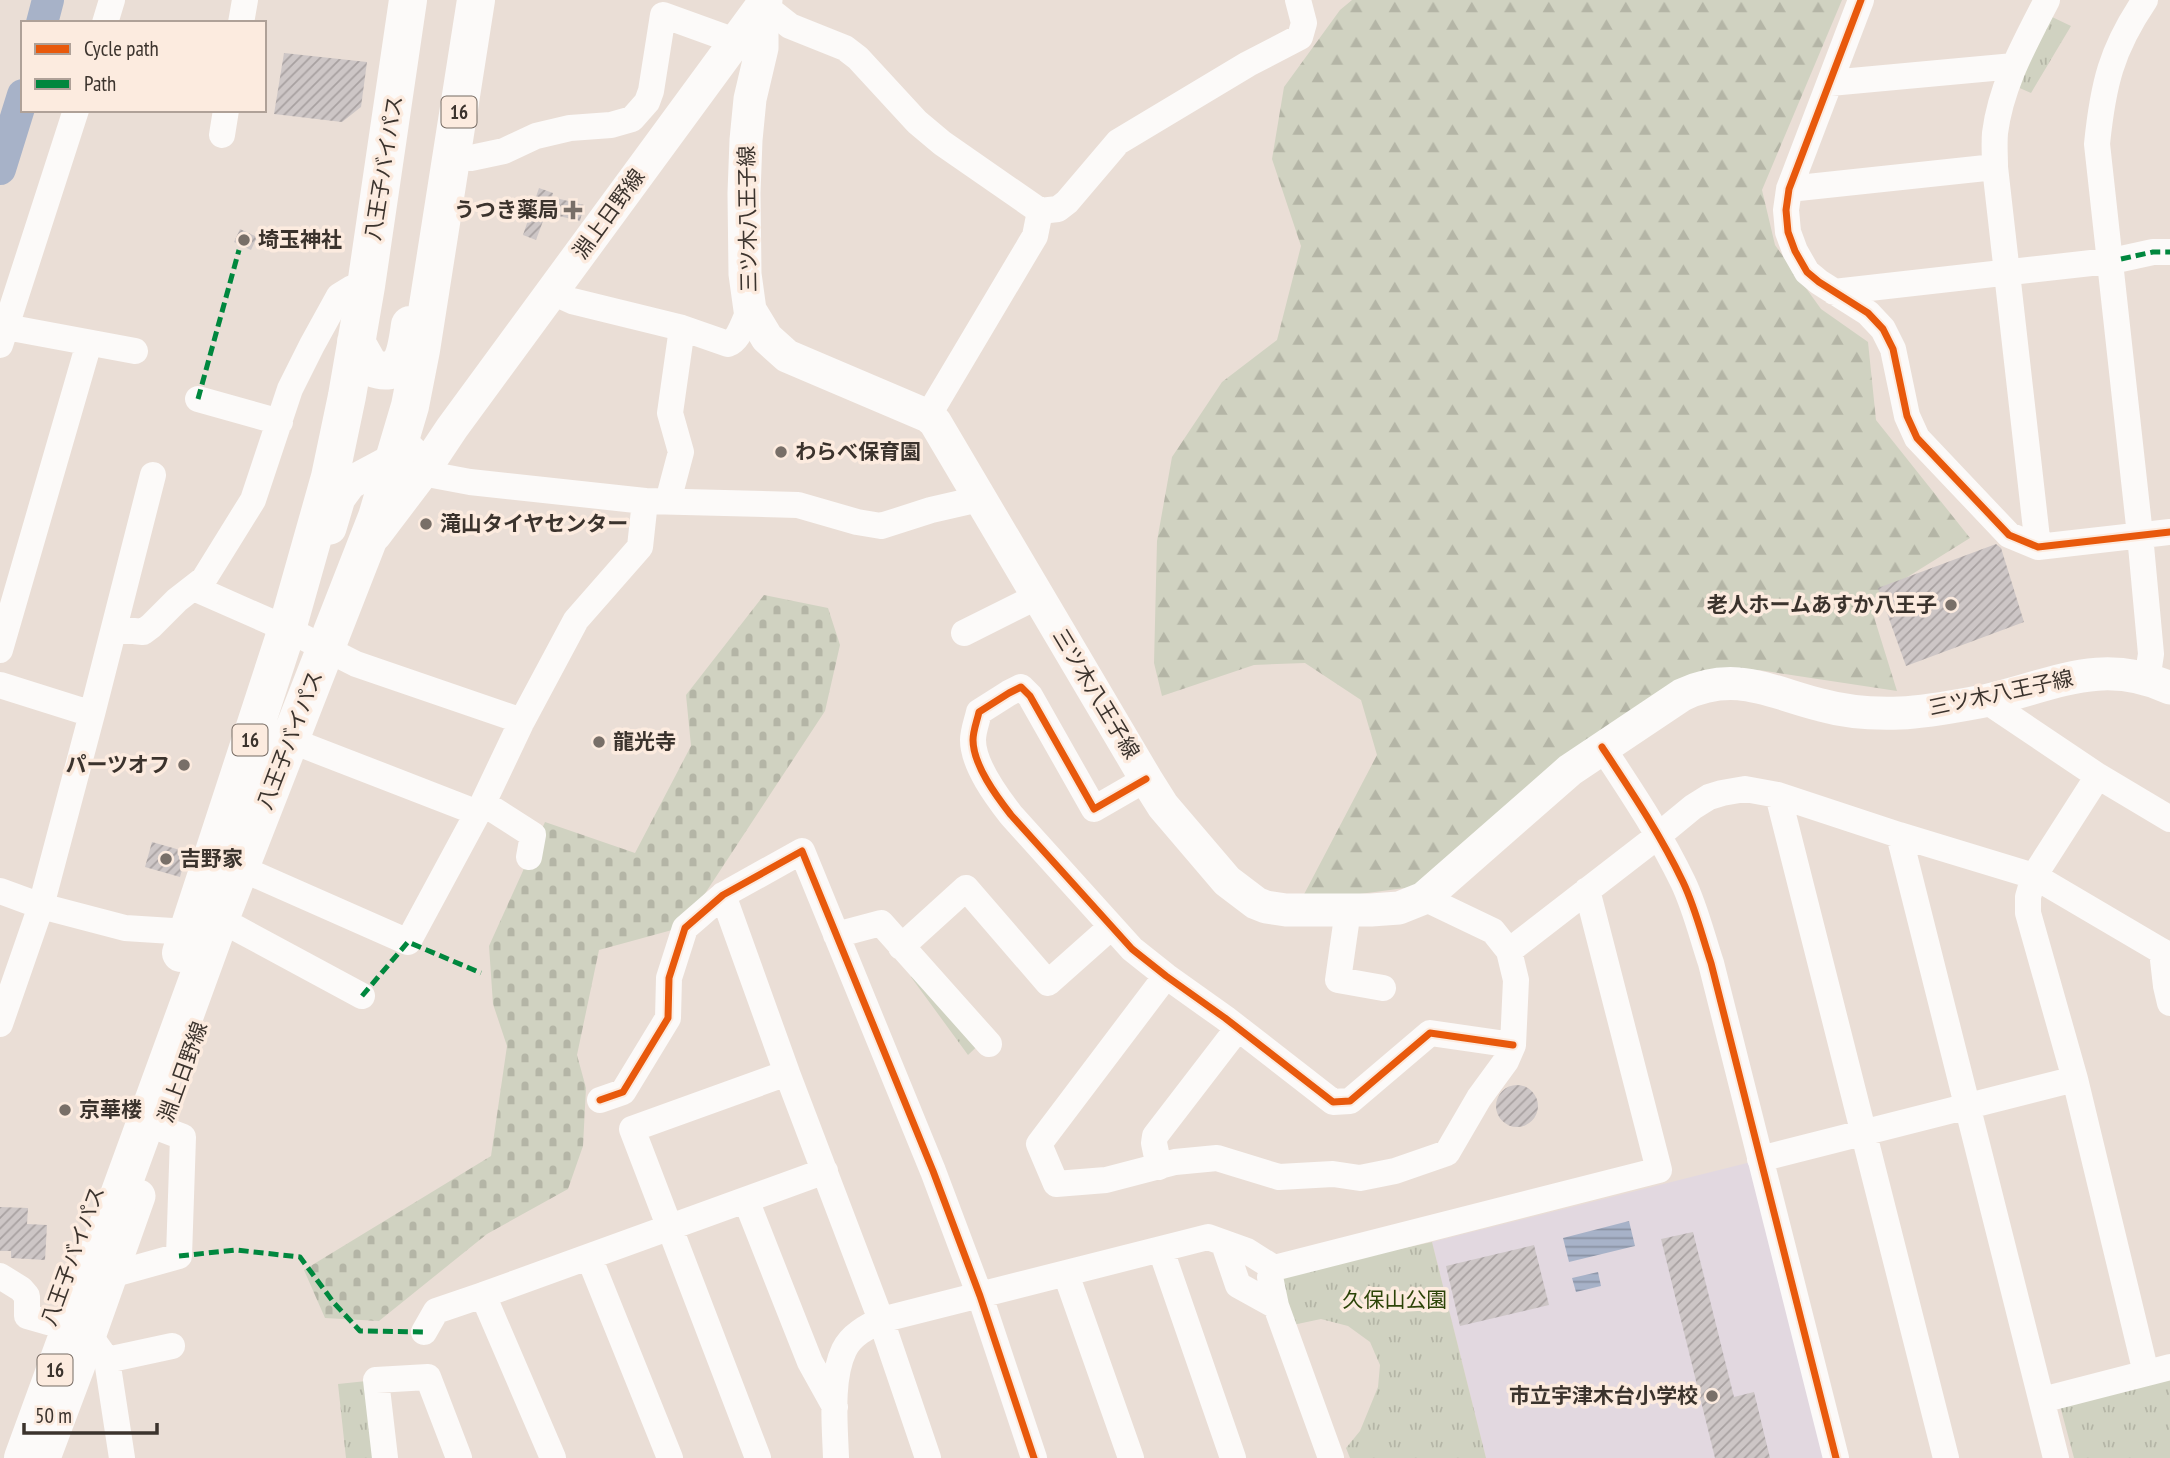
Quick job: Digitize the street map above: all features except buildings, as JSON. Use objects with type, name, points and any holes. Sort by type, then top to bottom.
[{"type":"highway","name":"八王子バイパス","points":[[0,1455],[163,1007],[287,629],[330,477],[366,286],[408,0]]},
{"type":"highway","name":"八王子バイパス","points":[[23,1458],[99,1279],[223,912],[318,666],[366,547],[409,466],[410,406],[476,0]]},
{"type":"highway","points":[[356,342],[370,367],[382,371],[402,362],[418,278],[441,223]]},
{"type":"main road","name":"淵上日野線","points":[[287,629],[326,541],[341,493],[357,478],[409,466],[452,428],[764,2]]},
{"type":"main road","name":"三ツ木八王子線","points":[[764,2],[762,48],[750,99],[746,140],[745,274],[750,310],[767,338],[787,356],[928,416],[935,422],[1163,806],[1227,881],[1246,897],[1266,907],[1286,911],[1399,908],[1424,898],[1570,771],[1682,695],[1702,687],[1721,684],[1760,686],[1821,705],[1880,713],[1924,710],[1985,700],[2050,682],[2099,673],[2157,683]]},
{"type":"main road","points":[[410,406],[412,414],[423,428],[440,431],[452,428]]},
{"type":"main road","name":"淵上日野線","points":[[44,1458],[98,1348],[99,1279],[162,1129],[256,875],[318,666]]},
{"type":"main road","points":[[48,1322],[98,1348]]},
{"type":"street","points":[[106,21],[112,0]]},
{"type":"street","points":[[241,21],[245,0]]},
{"type":"street","points":[[764,2],[790,26],[845,48],[858,58],[917,122],[942,143],[1040,211],[1058,209],[1067,202],[1118,142],[1248,64],[1300,37],[1304,23],[1298,0]]},
{"type":"street","points":[[1861,0],[1789,189],[1786,210],[1788,232],[1807,272],[1868,313],[1883,329],[1894,349],[1907,416],[1917,438],[2009,535],[2038,547],[2170,532]]},
{"type":"street","points":[[2038,547],[1995,167],[1995,134],[2002,99],[2014,66],[2048,0]]},
{"type":"street","points":[[2145,0],[2118,46],[2107,77],[2097,144],[2115,260],[2151,654],[2149,667],[2157,683]]},
{"type":"street","points":[[452,157],[471,158],[504,151],[536,136],[570,128],[611,125],[632,119],[640,112],[651,91],[663,7],[735,41]]},
{"type":"street","points":[[1830,83],[2014,66]]},
{"type":"street","points":[[75,112],[3,336],[89,343],[135,351]]},
{"type":"street","points":[[1789,189],[1995,167]]},
{"type":"street","points":[[928,416],[1035,236],[1040,211]]},
{"type":"street","points":[[1834,292],[2170,252]]},
{"type":"street","points":[[115,629],[143,632],[204,579],[253,500],[290,389],[339,296],[352,288],[366,286]]},
{"type":"street","points":[[552,292],[572,301],[682,328],[728,344],[737,339],[750,310]]},
{"type":"street","points":[[256,875],[408,942],[481,808],[522,721],[576,620],[640,547],[657,501],[681,452],[670,413],[682,328]]},
{"type":"street","points":[[0,650],[89,343]]},
{"type":"street","points":[[198,399],[280,422]]},
{"type":"street","points":[[409,466],[470,482],[657,501],[798,505],[881,526],[931,510],[979,499]]},
{"type":"street","points":[[0,1024],[41,906],[153,475]]},
{"type":"street","points":[[194,588],[287,629],[318,666],[356,664],[522,721]]},
{"type":"street","points":[[964,633],[1038,596]]},
{"type":"street","points":[[0,685],[92,714]]},
{"type":"street","points":[[1146,779],[1094,809],[1030,696],[1021,687],[979,712],[973,740],[976,757],[997,796],[1011,816],[1111,927],[1132,949],[1166,976],[1334,1102],[1350,1101],[1430,1033],[1513,1045]]},
{"type":"street","points":[[1985,700],[2098,776],[2170,819]]},
{"type":"street","points":[[295,742],[481,808],[533,835],[529,857]]},
{"type":"street","points":[[1602,747],[1660,835],[1684,884],[1711,963],[1836,1458]]},
{"type":"street","points":[[2042,1400],[2158,1370],[2028,914],[2028,897],[2035,876],[2098,776]]},
{"type":"street","points":[[1509,951],[1693,807],[1709,797],[1745,789],[1778,795],[2035,876],[2166,954],[2166,986],[2170,1003]]},
{"type":"street","points":[[1778,795],[1946,1458]]},
{"type":"street","points":[[1899,835],[2056,1458]]},
{"type":"street","points":[[600,1100],[623,1092],[668,1018],[669,978],[685,928],[723,895],[802,851],[933,1171],[980,1296],[1034,1458]]},
{"type":"street","points":[[901,947],[966,888],[1048,983],[1111,927]]},
{"type":"street","points":[[835,1458],[837,1372],[844,1349],[855,1336],[881,1320],[1208,1237],[1247,1251],[1274,1268],[1659,1170],[1587,890]]},
{"type":"street","points":[[0,891],[41,906],[125,928],[188,932]]},
{"type":"street","points":[[723,895],[881,1320],[928,1458]]},
{"type":"street","points":[[1166,976],[1039,1144],[1056,1184],[1106,1180],[1175,1162],[1217,1158],[1279,1177],[1333,1174],[1360,1178],[1395,1171],[1447,1153],[1513,1045],[1516,980],[1509,951],[1493,931],[1424,898]]},
{"type":"street","points":[[1348,910],[1338,980],[1383,988]]},
{"type":"street","points":[[836,935],[881,923],[989,1044]]},
{"type":"street","points":[[236,928],[362,996]]},
{"type":"street","points":[[1159,1167],[1155,1136],[1238,1028]]},
{"type":"street","points":[[758,1458],[632,1129],[787,1073]]},
{"type":"street","points":[[1760,1159],[2075,1079]]},
{"type":"street","points":[[99,1279],[179,1256],[183,1137],[162,1129]]},
{"type":"street","points":[[424,1332],[436,1311],[825,1171]]},
{"type":"street","points":[[746,1200],[810,1362],[835,1408]]},
{"type":"street","points":[[1224,1244],[1238,1285],[1276,1306]]},
{"type":"street","points":[[1161,1250],[1233,1458]]},
{"type":"street","points":[[589,1257],[670,1458]]},
{"type":"street","points":[[1274,1268],[1270,1277],[1276,1306],[1331,1458]]},
{"type":"street","points":[[1066,1274],[1131,1458]]},
{"type":"street","points":[[0,1276],[27,1296],[26,1316],[48,1322]]},
{"type":"street","points":[[483,1295],[553,1458]]},
{"type":"street","points":[[122,1458],[98,1348],[172,1346]]},
{"type":"street","points":[[385,1458],[376,1380],[428,1377],[459,1458]]},
{"type":"shaded area","points":[[1751,1162],[1825,1458],[1486,1458],[1432,1242]]},
{"type":"green space","points":[[1352,0],[1842,0],[1762,190],[1775,245],[1821,309],[1868,342],[1876,420],[1970,538],[1869,601],[1897,691],[1759,670],[1661,690],[1412,887],[1300,902],[1377,755],[1361,700],[1305,663],[1254,665],[1162,696],[1154,663],[1157,541],[1172,457],[1222,382],[1277,340],[1301,246],[1272,159],[1284,87],[1340,10]]},
{"type":"green space","points":[[2050,16],[2071,26],[2031,93],[2015,86]]},
{"type":"green space","points":[[764,595],[828,608],[840,645],[825,711],[683,927],[599,950],[577,1055],[586,1088],[583,1146],[568,1189],[487,1234],[379,1321],[325,1318],[304,1270],[491,1156],[507,1046],[493,1004],[489,946],[545,822],[635,853],[691,746],[686,695]]},
{"type":"green space","points":[[919,967],[985,1039],[968,1055],[911,977]]},
{"type":"green space","name":"久保山公園","points":[[1432,1242],[1486,1458],[1350,1458],[1346,1448],[1360,1431],[1378,1387],[1380,1365],[1370,1342],[1348,1326],[1321,1319],[1288,1326],[1283,1274]]},
{"type":"green space","points":[[2170,1373],[2170,1458],[2074,1458],[2059,1402]]},
{"type":"green space","points":[[376,1380],[385,1458],[346,1458],[338,1384]]},
{"type":"water","points":[[1629,1221],[1635,1246],[1569,1262],[1563,1238]]},
{"type":"water","points":[[1598,1272],[1601,1286],[1576,1292],[1572,1278]]},
{"type":"waterway","points":[[43,21],[48,0]]},
{"type":"waterway","points":[[0,169],[21,101]]},
{"type":"marked path","points":[[198,399],[239,250]]},
{"type":"marked path","points":[[2121,259],[2153,252],[2170,252]]},
{"type":"marked path","points":[[362,996],[408,942],[481,973]]},
{"type":"marked path","points":[[179,1256],[236,1250],[300,1257],[334,1303],[360,1331],[424,1332]]},
{"type":"cycle path","points":[[1861,0],[1789,189],[1786,210],[1788,232],[1807,272],[1868,313],[1883,329],[1893,349],[1907,416],[1917,438],[2009,535],[2038,547],[2170,532]]},
{"type":"cycle path","points":[[1146,779],[1094,809],[1030,696],[1021,687],[979,712],[973,737],[974,750],[981,770],[993,790],[1011,815],[1132,949],[1333,1102],[1350,1101],[1430,1033],[1513,1045]]},
{"type":"cycle path","points":[[1602,747],[1665,847],[1695,911],[1711,963],[1836,1458]]},
{"type":"cycle path","points":[[600,1100],[623,1092],[668,1018],[669,978],[685,928],[723,895],[802,851],[933,1171],[980,1296],[1034,1458]]},
{"type":"place","name":"うつき薬局","points":[[573,210]]},
{"type":"place","name":"埼玉神社","points":[[244,240]]},
{"type":"place","name":"わらべ保育園","points":[[781,452]]},
{"type":"place","name":"滝山タイヤセンター","points":[[426,524]]},
{"type":"place","name":"老人ホームあすか八王子","points":[[1951,605]]},
{"type":"place","name":"龍光寺","points":[[599,742]]},
{"type":"place","name":"パーツオフ","points":[[184,765]]},
{"type":"place","name":"吉野家","points":[[166,859]]},
{"type":"place","name":"京華楼","points":[[65,1110]]},
{"type":"place","name":"市立宇津木台小学校","points":[[1712,1396]]}]
